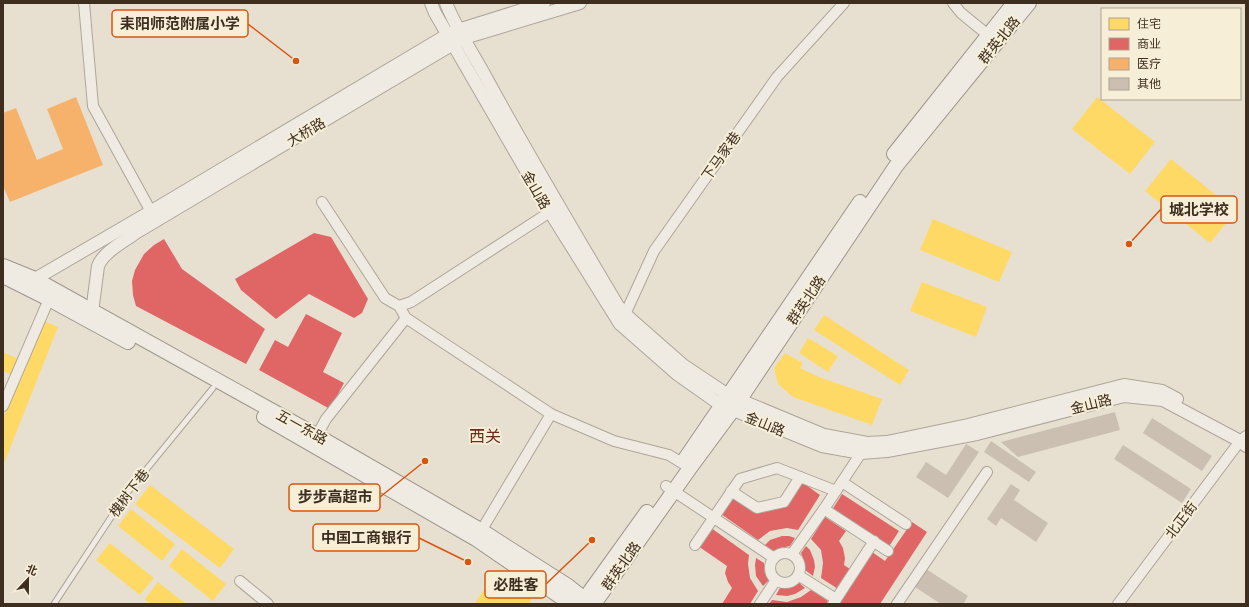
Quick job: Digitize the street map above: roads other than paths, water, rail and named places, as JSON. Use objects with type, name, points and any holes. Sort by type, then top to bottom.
[{"type":"main road","name":"群英北路","points":[[730,403],[890,158],[1014,3]]},
{"type":"main road","name":"群英北路","points":[[585,603],[670,488],[896,166],[1029,3]]},
{"type":"main road","name":"五一东路","points":[[3,266],[212,388],[479,535],[568,586],[585,603]]},
{"type":"main road","name":"五一东路","points":[[3,276],[30,283],[49,299],[89,316],[314,434],[479,535]]},
{"type":"street","points":[[84,3],[93,106],[153,217]]},
{"type":"street","points":[[431,3],[435,13],[456,37]]},
{"type":"street","points":[[446,3],[456,37]]},
{"type":"street","name":"大桥路","points":[[30,283],[153,217],[456,37],[544,3]]},
{"type":"street","name":"大桥路","points":[[456,37],[580,3]]},
{"type":"street","name":"下马家巷","points":[[623,319],[654,251],[777,77],[844,3]]},
{"type":"street","points":[[953,3],[961,13],[988,35]]},
{"type":"street","name":"金山路","points":[[456,37],[550,212],[623,319],[730,403],[822,446],[861,453],[887,451],[977,434],[1124,396],[1163,400],[1245,439]]},
{"type":"street","name":"金山路","points":[[456,37],[527,151],[618,306],[623,319]]},
{"type":"street","points":[[322,202],[384,298],[399,306],[406,318],[551,414],[614,441],[669,455],[686,465]]},
{"type":"street","points":[[399,306],[411,302],[550,212]]},
{"type":"street","name":"大桥路","points":[[89,316],[100,261],[132,236],[153,217]]},
{"type":"street","points":[[3,406],[49,299]]},
{"type":"street","points":[[321,428],[326,419],[406,318]]},
{"type":"street","name":"金山路","points":[[730,403],[824,435],[867,443],[887,442],[968,425],[1124,385],[1162,391],[1245,439]]},
{"type":"street","points":[[479,535],[551,414]]},
{"type":"street","name":"北正街","points":[[1118,604],[1245,439]]},
{"type":"street","points":[[792,554],[824,509],[867,443]]},
{"type":"street","points":[[695,544],[740,479],[777,468],[836,491]]},
{"type":"street","points":[[898,604],[987,472]]},
{"type":"street","points":[[731,491],[758,508],[784,502],[800,477]]},
{"type":"street","points":[[842,482],[906,524]]},
{"type":"street","points":[[670,488],[774,558]]},
{"type":"street","points":[[824,509],[888,551]]},
{"type":"street","points":[[798,575],[834,601],[874,541]]},
{"type":"street","points":[[781,553],[792,554],[800,564],[798,575],[792,581],[788,582],[776,580],[771,573],[770,568],[774,558],[781,553]]},
{"type":"street","points":[[760,604],[776,580]]},
{"type":"street","points":[[240,581],[268,604]]},
{"type":"lane","name":"槐树下巷","points":[[54,604],[127,493],[212,388]]},
{"type":"place","name":"耒阳师范附属小学","points":[[296,61]]},
{"type":"place","name":"城北学校","points":[[1129,244]]},
{"type":"place","name":"步步高超市","points":[[425,461]]},
{"type":"place","name":"必胜客","points":[[592,540]]},
{"type":"place","name":"中国工商银行","points":[[468,562]]},
{"type":"district","name":"西关","points":[[485,436]]}]
